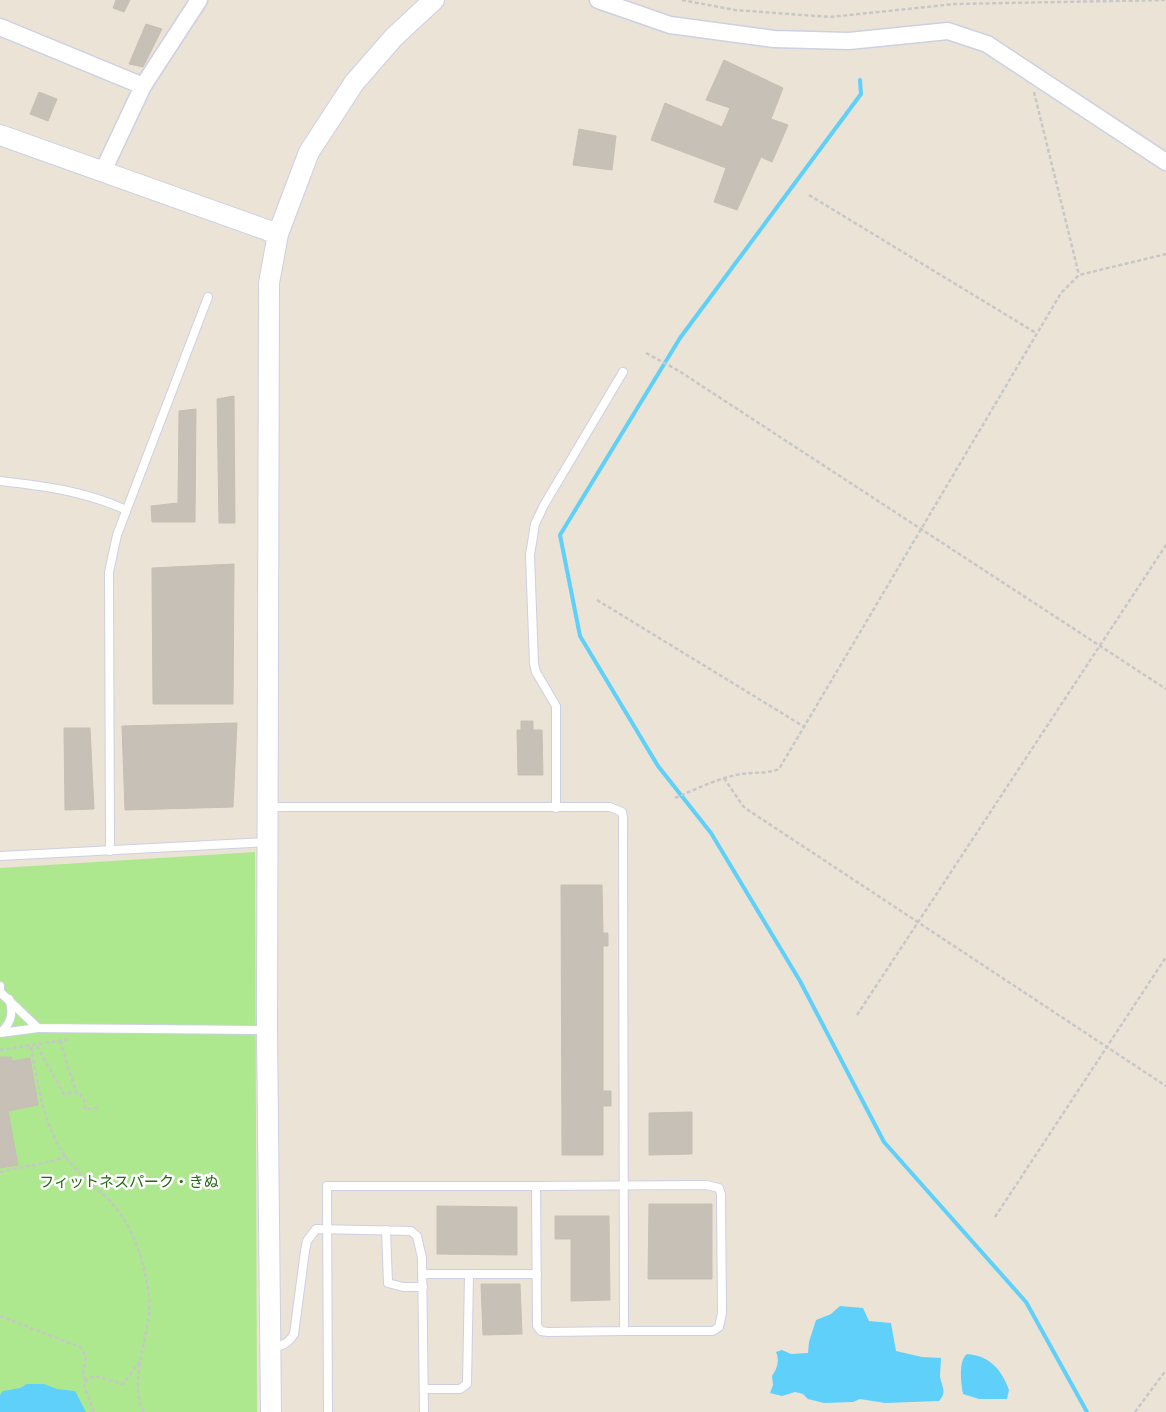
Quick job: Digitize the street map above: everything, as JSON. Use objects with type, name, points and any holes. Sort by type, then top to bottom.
[{"type":"street","points":[[103,171],[143,86],[199,0]]},
{"type":"street","points":[[271,1412],[267,1030],[269,283],[278,234],[309,152],[354,83],[394,37],[434,0]]},
{"type":"street","points":[[598,0],[670,25],[774,39],[849,41],[948,31],[987,44],[1166,162]]},
{"type":"street","points":[[629,0],[634,4],[703,30]]},
{"type":"street","points":[[0,27],[143,86]]},
{"type":"street","points":[[0,135],[278,234]]},
{"type":"lane","points":[[110,850],[110,572],[116,535],[208,297]]},
{"type":"lane","points":[[556,808],[556,706],[536,672],[534,664],[531,539],[544,505],[623,372]]},
{"type":"lane","points":[[0,481],[61,488],[99,498],[126,510]]},
{"type":"lane","points":[[269,807],[617,808],[622,812],[624,1331]]},
{"type":"lane","points":[[0,856],[269,842]]},
{"type":"lane","points":[[0,986],[0,992],[38,1028]]},
{"type":"lane","points":[[0,1033],[8,1024],[12,1015],[9,999]]},
{"type":"lane","points":[[0,1033],[38,1028],[267,1030]]},
{"type":"lane","points":[[328,1412],[327,1186],[706,1185],[719,1188],[721,1194],[722,1313],[719,1327],[713,1331],[541,1331],[537,1326],[536,1186]]},
{"type":"lane","points":[[271,1347],[282,1346],[289,1342],[294,1334],[307,1240],[316,1229],[411,1231],[417,1236],[421,1245],[424,1412]]},
{"type":"lane","points":[[386,1230],[388,1283],[403,1287],[423,1287]]},
{"type":"lane","points":[[423,1274],[537,1274]]},
{"type":"lane","points":[[424,1389],[460,1390],[467,1384],[469,1275]]},
{"type":"path","points":[[682,0],[735,10],[830,17],[955,4],[1166,0]]},
{"type":"path","points":[[1036,76],[1033,88],[1079,275]]},
{"type":"path","points":[[809,195],[1037,333]]},
{"type":"path","points":[[675,798],[724,778],[742,774],[770,772],[779,769],[1061,293],[1079,275],[1166,254]]},
{"type":"path","points":[[646,353],[680,370],[921,530],[1166,689]]},
{"type":"path","points":[[857,1015],[1166,545]]},
{"type":"path","points":[[597,600],[804,726]]},
{"type":"path","points":[[724,778],[743,806],[748,810],[1166,1086]]},
{"type":"path","points":[[995,1217],[1166,957]]},
{"type":"path","points":[[60,1041],[76,1092],[84,1099],[85,1109],[97,1108]]},
{"type":"path","points":[[37,1046],[64,1094],[76,1092]]},
{"type":"path","points":[[31,1047],[44,1109],[56,1141],[76,1171],[116,1208],[136,1244],[148,1292],[149,1314],[138,1397],[144,1412]]},
{"type":"path","points":[[0,1172],[49,1162],[65,1156]]},
{"type":"path","points":[[0,1316],[80,1347],[86,1357],[82,1371],[85,1382],[84,1386],[94,1412]]},
{"type":"path","points":[[85,1382],[94,1376],[122,1384],[142,1358]]},
{"type":"path","points":[[1136,1412],[1166,1370]]},
{"type":"green space","name":"フィットネスパーク・きぬ","points":[[255,852],[257,1412],[0,1412],[0,868]]},
{"type":"water","points":[[840,1306],[863,1308],[869,1321],[891,1323],[896,1351],[922,1357],[941,1358],[940,1376],[944,1392],[942,1398],[939,1401],[885,1403],[860,1399],[853,1402],[824,1403],[808,1399],[803,1394],[795,1392],[782,1396],[770,1393],[773,1385],[772,1376],[778,1358],[776,1352],[782,1350],[791,1354],[808,1353],[809,1342],[816,1320],[831,1314]]},
{"type":"water","points":[[967,1354],[975,1355],[994,1365],[1009,1390],[1007,1399],[979,1399],[963,1394],[961,1367]]},
{"type":"water","points":[[27,1384],[44,1384],[57,1389],[75,1391],[86,1412],[0,1412],[0,1395],[3,1391],[20,1388]]},
{"type":"building","points":[[116,0],[130,0],[124,12],[113,8]]},
{"type":"building","points":[[146,24],[162,29],[143,67],[129,64]]},
{"type":"building","points":[[724,60],[783,88],[771,119],[788,125],[772,162],[761,157],[737,210],[714,202],[726,168],[651,140],[665,103],[722,127],[730,108],[706,100]]},
{"type":"building","points":[[39,92],[57,99],[48,121],[30,114]]},
{"type":"building","points":[[579,129],[616,136],[612,170],[573,165]]},
{"type":"building","points":[[234,396],[235,523],[219,523],[217,399]]},
{"type":"building","points":[[196,409],[195,522],[152,522],[151,506],[178,503],[179,411]]},
{"type":"building","points":[[234,564],[233,704],[153,704],[152,568]]},
{"type":"building","points":[[521,721],[533,721],[533,730],[542,730],[543,775],[518,775],[517,730],[521,730]]},
{"type":"building","points":[[237,723],[233,807],[125,810],[122,726]]},
{"type":"building","points":[[64,728],[90,728],[94,809],[65,810]]},
{"type":"building","points":[[561,885],[602,885],[603,933],[608,933],[608,946],[603,946],[603,1091],[611,1091],[611,1106],[603,1106],[603,1155],[562,1155]]},
{"type":"building","points":[[0,1057],[11,1057],[12,1061],[30,1058],[38,1105],[8,1111],[18,1165],[0,1168]]},
{"type":"building","points":[[692,1112],[692,1154],[649,1155],[649,1113]]},
{"type":"building","points":[[649,1204],[712,1204],[712,1279],[648,1279]]},
{"type":"building","points":[[437,1206],[517,1207],[517,1255],[437,1254]]},
{"type":"building","points":[[555,1216],[609,1216],[610,1300],[571,1301],[571,1239],[555,1239]]},
{"type":"building","points":[[481,1284],[520,1284],[522,1334],[483,1335]]},
{"type":"waterway","points":[[860,80],[861,94],[680,338],[560,535],[580,636],[658,766],[711,833],[800,981],[884,1142],[1026,1302],[1087,1412]]}]
